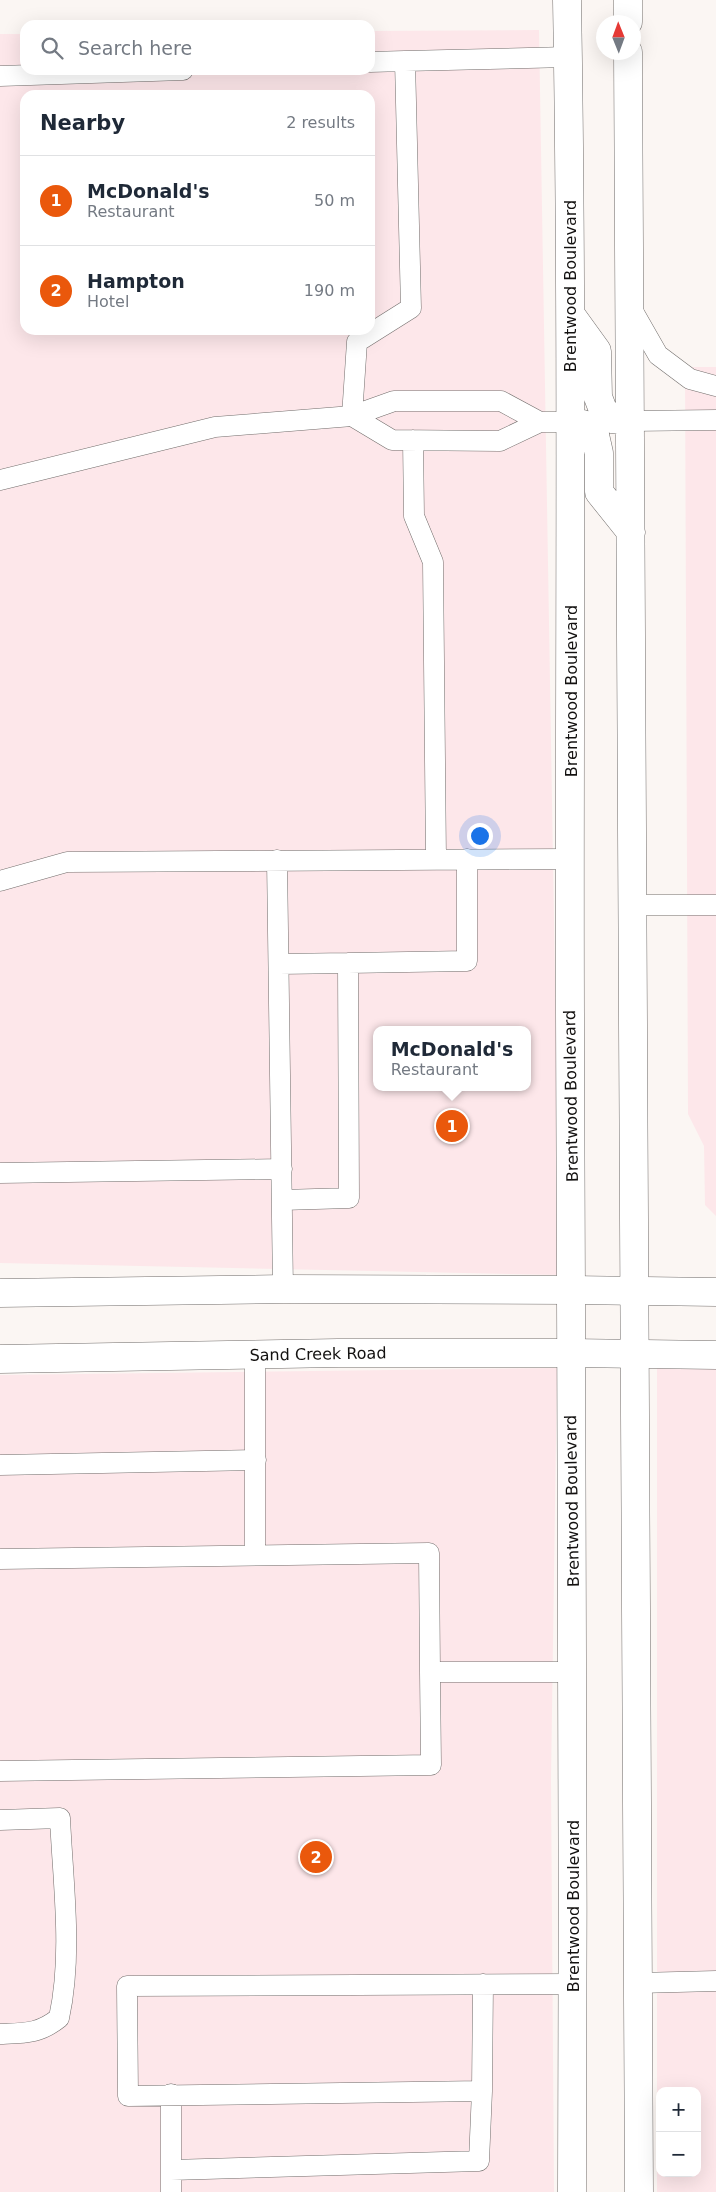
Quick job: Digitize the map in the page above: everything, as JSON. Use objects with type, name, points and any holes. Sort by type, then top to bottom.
[{"type":"main road","name":"Brentwood Boulevard","points":[[568,0],[571,1352],[574,1672],[572,2192]]},
{"type":"main road","points":[[628,0],[628,15]]},
{"type":"main road","points":[[628,60],[638,2192]]},
{"type":"main road","points":[[570,315],[597,351],[598,397],[603,410],[612,419],[631,421]]},
{"type":"main road","points":[[570,422],[583,424],[595,435],[600,453],[599,492],[631,532]]},
{"type":"main road","points":[[0,1293],[283,1289],[716,1292]]},
{"type":"main road","name":"Sand Creek Road","points":[[0,1359],[503,1351],[716,1356]]},
{"type":"lane","points":[[375,62],[568,57]]},
{"type":"lane","points":[[375,331],[411,308],[405,61]]},
{"type":"lane","points":[[0,76],[30,75]]},
{"type":"lane","points":[[630,306],[658,354],[690,379],[716,386]]},
{"type":"lane","points":[[352,416],[358,342],[369,335]]},
{"type":"lane","points":[[0,480],[215,427],[352,416],[394,400],[501,401],[540,422]]},
{"type":"lane","points":[[352,416],[392,440],[500,441],[540,422],[570,422]]},
{"type":"lane","points":[[631,421],[716,420]]},
{"type":"lane","points":[[413,440],[414,516],[433,562],[436,859]]},
{"type":"lane","points":[[0,881],[67,862],[571,859]]},
{"type":"lane","points":[[277,860],[283,1289]]},
{"type":"lane","points":[[279,964],[467,961],[467,860]]},
{"type":"lane","points":[[633,905],[716,905]]},
{"type":"lane","points":[[282,1200],[349,1198],[348,963]]},
{"type":"lane","points":[[0,1173],[282,1170]]},
{"type":"lane","points":[[255,1354],[255,1555]]},
{"type":"lane","points":[[0,1465],[256,1460]]},
{"type":"lane","points":[[0,1559],[429,1553],[430,1672],[430,1765],[0,1771]]},
{"type":"lane","points":[[430,1672],[574,1672]]},
{"type":"lane","points":[[0,1820],[60,1818],[65,1948],[64,1995],[59,2018],[46,2028],[27,2033],[0,2034]]},
{"type":"lane","points":[[638,1983],[716,1980]]},
{"type":"lane","points":[[170,2170],[479,2161],[484,1984]]},
{"type":"lane","points":[[482,2091],[128,2096],[127,1986],[573,1984]]},
{"type":"lane","points":[[171,2094],[171,2192]]},
{"type":"shaded area","points":[[539,30],[560,1275],[0,1263],[0,34],[20,34],[20,75],[375,75],[375,31]]},
{"type":"shaded area","points":[[685,367],[716,367],[716,1216],[705,1205],[704,1146],[688,1114]]},
{"type":"shaded area","points":[[557,1368],[551,1780],[554,2192],[0,2192],[0,1375]]},
{"type":"shaded area","points":[[657,1368],[716,1368],[716,2192],[657,2192],[657,2177],[701,2177],[701,2087],[657,2087]]},
{"type":"place","name":"McDonald's","points":[[452,1126]]},
{"type":"place","name":"Hampton","points":[[316,1857]]}]
